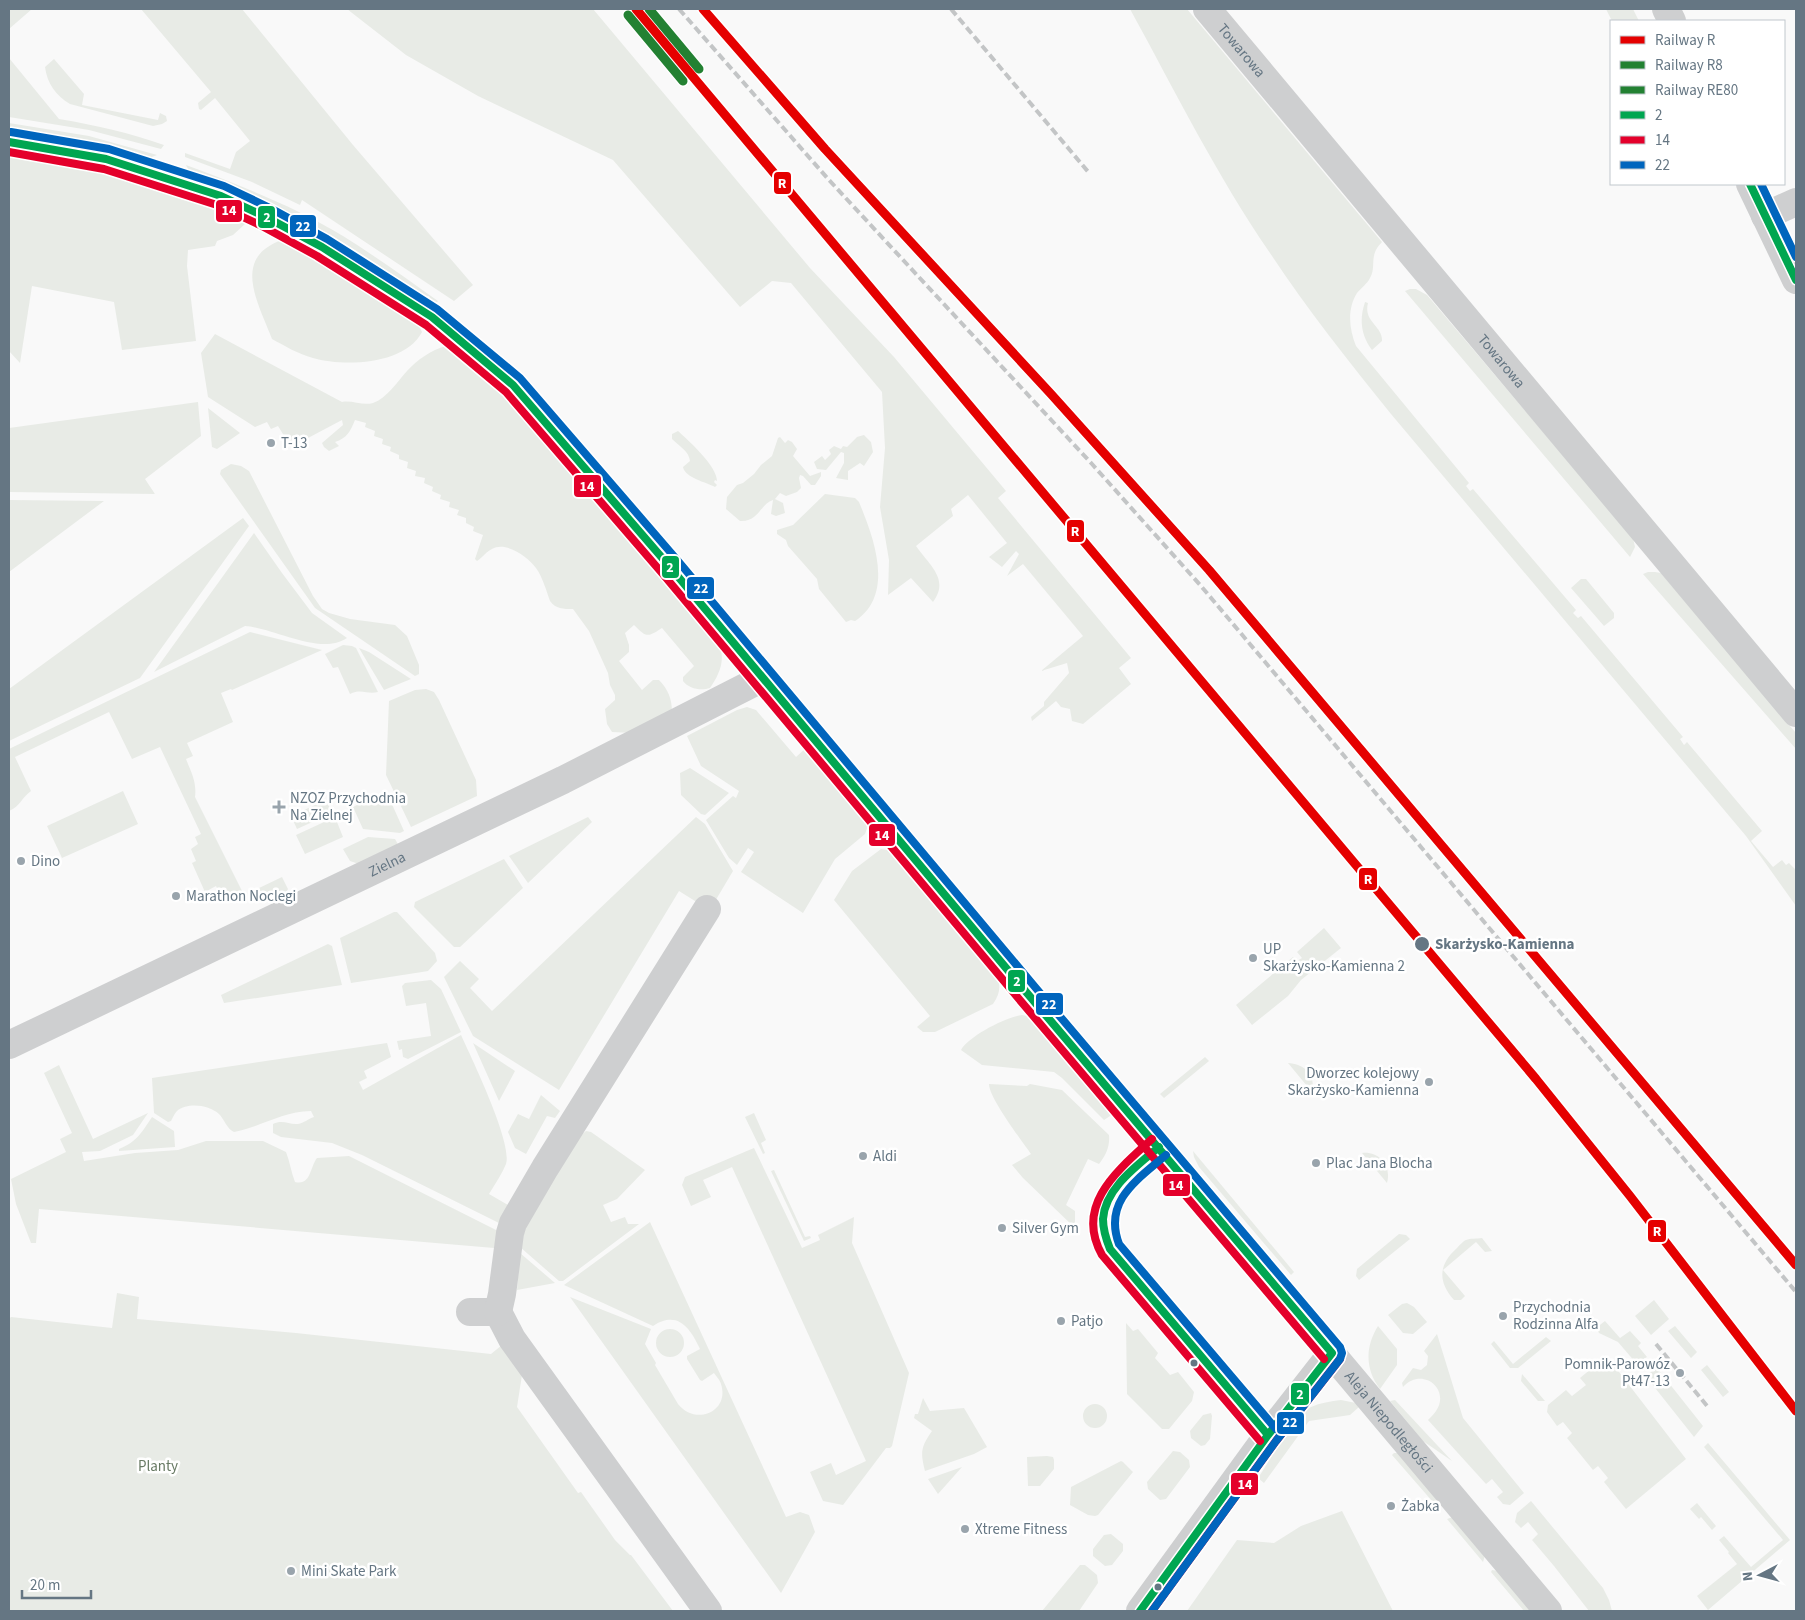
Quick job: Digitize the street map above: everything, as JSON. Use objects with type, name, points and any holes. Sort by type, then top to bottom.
[{"type":"street","name":"Towarowa","points":[[1208,9],[1796,713]]},
{"type":"street","name":"Aleja Niepodległości","points":[[9,142],[70,151],[106,159],[221,196],[266,217],[322,247],[432,317],[513,385],[670,567],[1548,1611]]},
{"type":"street","points":[[1750,185],[1796,280]]},
{"type":"street","points":[[1766,216],[1796,202]]},
{"type":"street","name":"Zielna","points":[[9,1045],[563,780],[762,678]]},
{"type":"street","points":[[707,910],[545,1168],[513,1224],[498,1312],[512,1339],[708,1611]]},
{"type":"street","points":[[470,1312],[498,1312]]},
{"type":"street","points":[[1140,1611],[1268,1434],[1332,1353]]},
{"type":"green space","points":[[9,9],[32,9],[9,29]]},
{"type":"green space","points":[[141,9],[242,9],[353,145],[473,285],[454,301],[302,200],[300,205],[252,182],[185,157],[185,153],[230,169],[236,152],[250,141],[215,98],[201,110],[199,109],[198,103],[211,92]]},
{"type":"green space","points":[[347,9],[593,9],[810,268],[894,357],[1006,491],[998,498],[1131,658],[1119,668],[1131,684],[1083,724],[1072,721],[1070,709],[1061,707],[1056,701],[1032,721],[1031,717],[1044,706],[1044,702],[1069,673],[1067,663],[1041,671],[1083,636],[1023,564],[1007,576],[1019,554],[1016,551],[1002,567],[989,557],[1007,543],[968,495],[951,509],[953,516],[916,546],[932,566],[939,579],[938,594],[933,602],[911,578],[888,595],[889,560],[880,507],[885,448],[882,392],[791,283],[772,281],[740,307],[613,160],[478,96],[406,55]]},
{"type":"green space","points":[[1130,9],[1187,9],[1382,242],[1375,252],[1372,274],[1357,293],[1350,312],[1352,333],[1356,346],[1469,483],[1466,486],[1470,491],[1473,489],[1576,610],[1573,613],[1578,618],[1581,616],[1683,737],[1680,739],[1684,745],[1687,742],[1762,831],[1751,841],[1773,867],[1782,860],[1786,865],[1789,863],[1796,870],[1796,906],[1746,836],[1391,414],[1313,315],[1232,194]]},
{"type":"green space","points":[[1606,9],[1633,9],[1638,20],[1612,20]]},
{"type":"green space","points":[[9,58],[59,119],[112,130],[164,145],[161,149],[89,130],[9,117]]},
{"type":"green space","points":[[54,59],[84,94],[82,105],[158,120],[160,113],[166,116],[167,121],[153,126],[70,104],[56,93],[50,84],[45,67]]},
{"type":"green space","points":[[9,123],[89,136],[157,155],[149,158],[111,147],[9,130]]},
{"type":"green space","points":[[9,154],[71,164],[127,179],[243,220],[245,224],[233,235],[217,241],[215,246],[188,250],[187,266],[196,341],[122,350],[114,302],[32,286],[20,363],[9,351]]},
{"type":"green space","points":[[186,165],[266,197],[324,225],[438,301],[435,305],[429,296],[425,297],[366,257],[303,220],[233,189],[190,173]]},
{"type":"green space","points":[[282,240],[313,256],[418,324],[422,332],[414,343],[402,351],[373,361],[357,362],[326,361],[313,358],[272,339],[256,296],[253,269],[257,258],[266,248]]},
{"type":"green space","points":[[1416,289],[1427,295],[1633,538],[1635,547],[1630,557],[1405,291]]},
{"type":"green space","points":[[1365,302],[1368,303],[1368,315],[1380,331],[1382,341],[1372,350],[1365,339],[1362,327]]},
{"type":"green space","points":[[215,334],[342,402],[365,404],[378,401],[392,389],[415,363],[430,353],[446,346],[483,377],[528,420],[719,645],[722,662],[710,688],[695,689],[683,681],[683,677],[694,666],[662,628],[647,635],[634,625],[625,633],[629,652],[619,661],[642,690],[653,680],[659,680],[669,695],[672,712],[632,733],[612,732],[607,724],[605,709],[615,700],[615,695],[610,685],[608,673],[589,631],[573,609],[560,608],[550,601],[536,568],[516,551],[504,547],[490,550],[477,561],[475,559],[483,535],[473,531],[474,527],[466,523],[466,518],[457,515],[459,510],[449,507],[450,502],[440,499],[441,495],[432,491],[433,487],[424,483],[425,478],[415,476],[416,471],[407,468],[408,462],[399,459],[399,455],[390,451],[391,447],[382,444],[383,439],[374,436],[375,431],[365,427],[366,423],[355,420],[348,434],[335,442],[339,446],[329,451],[322,443],[343,425],[342,420],[291,447],[278,426],[271,429],[267,422],[255,427],[208,397],[201,353]]},
{"type":"green space","points":[[198,402],[201,436],[145,479],[155,494],[9,492],[9,428]]},
{"type":"green space","points":[[208,408],[240,433],[217,449],[212,447]]},
{"type":"green space","points":[[678,431],[708,461],[716,475],[717,481],[715,480],[714,482],[717,485],[715,487],[692,477],[685,471],[683,467],[690,461],[689,457],[686,451],[672,439],[672,434]]},
{"type":"green space","points":[[864,435],[871,442],[873,452],[864,466],[860,463],[848,471],[848,480],[836,478],[844,463],[844,453],[841,452],[826,470],[817,469],[814,462],[822,456],[825,460],[831,454],[829,450],[834,446],[841,449],[843,446],[847,447],[857,437]]},
{"type":"green space","points":[[780,437],[785,443],[788,440],[792,442],[797,449],[793,456],[810,476],[821,472],[821,476],[815,485],[811,485],[800,475],[801,488],[797,492],[786,496],[780,493],[775,499],[783,503],[785,513],[776,516],[771,514],[773,500],[768,502],[751,519],[740,521],[726,509],[727,497],[737,485],[743,483],[754,474],[772,456]]},
{"type":"green space","points":[[231,464],[241,466],[249,471],[313,596],[322,609],[350,619],[395,625],[407,636],[419,665],[419,674],[415,676],[315,608],[220,474],[221,470]]},
{"type":"green space","points":[[825,494],[855,498],[859,502],[875,547],[878,580],[875,596],[868,610],[855,621],[846,622],[819,589],[817,579],[788,546],[786,540],[777,534],[777,530],[793,525]]},
{"type":"green space","points":[[9,500],[104,501],[9,572]]},
{"type":"green space","points":[[243,518],[249,526],[140,678],[9,741],[9,689]]},
{"type":"green space","points":[[254,533],[312,613],[347,638],[336,643],[311,643],[245,626],[154,672]]},
{"type":"green space","points":[[1648,572],[1661,573],[1796,733],[1796,749],[1643,574]]},
{"type":"green space","points":[[1581,579],[1586,579],[1614,613],[1614,618],[1604,626],[1571,588]]},
{"type":"green space","points":[[250,632],[322,650],[232,690],[221,693],[233,722],[187,743],[193,756],[186,759],[192,773],[195,797],[242,891],[223,901],[216,886],[205,892],[192,863],[196,861],[191,849],[198,844],[195,837],[201,834],[160,747],[132,759],[109,712],[15,757],[31,791],[16,807],[9,811],[9,749]]},
{"type":"green space","points":[[343,645],[356,648],[378,692],[354,692],[350,694],[338,667],[333,668],[325,654]]},
{"type":"green space","points":[[359,648],[369,652],[411,679],[384,690]]},
{"type":"green space","points":[[426,689],[434,692],[439,700],[476,780],[477,796],[411,827],[386,775],[389,701],[415,690]]},
{"type":"green space","points":[[747,707],[756,710],[796,757],[806,748],[865,819],[867,828],[865,834],[835,859],[803,913],[741,872],[754,852],[748,848],[737,865],[729,858],[706,820],[733,796],[736,798],[739,791],[701,766],[687,736],[737,710]]},
{"type":"green space","points":[[690,768],[729,793],[705,815],[701,814],[681,795],[680,773]]},
{"type":"green space","points":[[123,791],[138,824],[62,858],[47,826]]},
{"type":"green space","points":[[386,791],[404,831],[400,833],[363,829],[353,807]]},
{"type":"green space","points":[[326,800],[332,813],[297,829],[291,816]]},
{"type":"green space","points":[[335,817],[343,837],[305,854],[296,835]]},
{"type":"green space","points":[[588,817],[592,822],[528,883],[509,856]]},
{"type":"green space","points":[[696,817],[705,824],[733,871],[714,903],[703,906],[679,891],[559,1090],[473,1036],[444,977],[460,961],[479,979],[470,988],[492,1011]]},
{"type":"green space","points":[[368,837],[395,839],[400,848],[362,865],[350,861],[343,849]]},
{"type":"green space","points":[[881,849],[893,851],[997,975],[999,990],[993,1004],[935,1032],[923,1032],[917,1027],[930,1016],[834,900],[852,871]]},
{"type":"green space","points":[[504,859],[523,888],[460,947],[454,947],[414,907],[415,902]]},
{"type":"green space","points":[[282,877],[288,889],[280,904],[266,901],[258,893],[257,889]]},
{"type":"green space","points":[[397,912],[435,953],[437,961],[428,971],[351,983],[340,938]]},
{"type":"green space","points":[[1324,928],[1341,948],[1301,980],[1288,996],[1252,1025],[1236,1005],[1293,957],[1297,961],[1302,958],[1297,952]]},
{"type":"green space","points":[[328,944],[332,946],[342,985],[224,1003],[221,995]]},
{"type":"green space","points":[[431,980],[441,989],[461,1032],[408,1059],[403,1057],[402,1049],[399,1050],[397,1041],[431,1036],[426,1003],[406,1006],[402,986],[405,983]]},
{"type":"green space","points":[[1022,1015],[1032,1017],[1039,1024],[1039,1029],[1045,1031],[1113,1114],[1104,1120],[1054,1072],[982,1065],[961,1050],[980,1033],[1007,1019]]},
{"type":"green space","points":[[461,1035],[490,1100],[503,1138],[506,1164],[489,1194],[508,1205],[501,1224],[362,1155],[332,1143],[281,1137],[273,1133],[273,1124],[280,1122],[300,1123],[314,1117],[311,1111],[281,1116],[234,1132],[229,1129],[219,1114],[210,1108],[187,1106],[176,1112],[171,1121],[168,1122],[154,1113],[152,1078],[387,1043],[391,1057],[364,1071],[367,1078],[359,1082],[363,1090]]},
{"type":"green space","points":[[473,1043],[515,1071],[499,1101]]},
{"type":"green space","points":[[1205,1057],[1209,1061],[1164,1098],[1160,1094]]},
{"type":"green space","points":[[1288,1063],[1304,1068],[1308,1072],[1312,1080],[1312,1092]]},
{"type":"green space","points":[[59,1065],[93,1139],[148,1113],[133,1135],[100,1151],[82,1152],[84,1161],[135,1153],[178,1150],[206,1141],[263,1141],[286,1152],[295,1182],[300,1182],[307,1179],[317,1158],[349,1156],[498,1231],[494,1248],[39,1209],[36,1243],[31,1243],[16,1204],[11,1179],[66,1152],[60,1139],[72,1133],[44,1073]]},
{"type":"green space","points":[[989,1084],[1027,1086],[1030,1084],[1062,1090],[1109,1135],[1108,1147],[1104,1157],[1099,1164],[1088,1159],[1066,1205],[1075,1211],[1075,1228],[1012,1165],[1031,1154],[994,1099]]},
{"type":"green space","points":[[541,1095],[560,1111],[555,1118],[547,1116],[526,1154],[515,1148],[508,1132],[518,1114],[529,1119]]},
{"type":"green space","points":[[754,1113],[766,1140],[761,1143],[765,1153],[763,1154],[745,1117]]},
{"type":"green space","points":[[152,1117],[174,1131],[175,1147],[119,1151],[119,1149],[131,1143],[138,1136]]},
{"type":"green space","points":[[586,1131],[591,1132],[645,1170],[617,1199],[603,1205],[611,1222],[625,1217],[628,1224],[639,1224],[563,1281],[559,1281],[520,1247],[527,1223],[579,1137]]},
{"type":"green space","points":[[754,1148],[802,1248],[820,1240],[818,1235],[854,1217],[852,1243],[909,1373],[892,1446],[886,1448],[843,1505],[823,1501],[810,1472],[831,1463],[836,1475],[866,1461],[732,1167],[703,1180],[711,1197],[691,1206],[682,1185],[685,1177]]},
{"type":"green space","points":[[1193,1151],[1294,1272],[1291,1275],[1199,1167]]},
{"type":"green space","points":[[1362,1153],[1374,1154],[1383,1161],[1388,1171],[1387,1183]]},
{"type":"green space","points":[[774,1170],[805,1237],[810,1236],[811,1238],[804,1241],[771,1171]]},
{"type":"green space","points":[[650,1222],[786,1517],[800,1512],[809,1515],[815,1532],[781,1593],[570,1297],[651,1329],[645,1344],[656,1363],[655,1365],[678,1404],[685,1411],[701,1415],[709,1413],[716,1408],[722,1394],[720,1383],[714,1373],[702,1381],[700,1380],[687,1359],[687,1356],[700,1349],[692,1334],[687,1328],[676,1321],[669,1320],[653,1326],[564,1285]]},
{"type":"green space","points":[[1399,1234],[1406,1235],[1410,1239],[1359,1280],[1356,1276],[1357,1269]]},
{"type":"green space","points":[[1482,1238],[1492,1251],[1485,1252],[1476,1242],[1443,1270],[1465,1296],[1461,1300],[1454,1300],[1445,1286],[1442,1273],[1444,1266],[1451,1254],[1464,1241]]},
{"type":"green space","points":[[520,1253],[555,1283],[517,1290]]},
{"type":"green space","name":"Planty","points":[[117,1293],[139,1297],[137,1319],[296,1333],[491,1354],[502,1345],[522,1375],[517,1407],[578,1493],[581,1492],[615,1540],[631,1555],[673,1611],[9,1611],[9,1319],[11,1317],[112,1328]]},
{"type":"green space","points":[[1654,1300],[1669,1319],[1651,1335],[1635,1316]]},
{"type":"green space","points":[[1407,1303],[1414,1307],[1427,1322],[1413,1334],[1403,1333],[1388,1315],[1402,1304]]},
{"type":"green space","points":[[1605,1321],[1620,1338],[1630,1331],[1641,1343],[1638,1346],[1647,1357],[1636,1363],[1618,1342],[1599,1333],[1596,1328]]},
{"type":"green space","points":[[1126,1323],[1133,1331],[1138,1329],[1158,1353],[1155,1358],[1170,1375],[1178,1372],[1194,1392],[1192,1401],[1169,1429],[1162,1429],[1127,1394]]},
{"type":"green space","points":[[1378,1326],[1397,1349],[1397,1365],[1380,1389],[1372,1374],[1368,1358],[1371,1342]]},
{"type":"green space","points":[[1675,1326],[1697,1352],[1691,1358],[1668,1331]]},
{"type":"green space","points":[[670,1329],[680,1333],[684,1343],[680,1353],[670,1357],[660,1353],[656,1343],[660,1333]]},
{"type":"green space","points":[[1437,1334],[1463,1418],[1524,1493],[1510,1505],[1503,1504],[1497,1497],[1503,1492],[1492,1479],[1486,1484],[1428,1420],[1440,1403],[1440,1395],[1437,1388],[1426,1380],[1418,1379],[1410,1381],[1403,1387],[1402,1383],[1413,1368],[1421,1370],[1427,1365],[1428,1356],[1424,1351]]},
{"type":"green space","points":[[1546,1337],[1551,1341],[1518,1368],[1510,1368],[1491,1344],[1494,1341],[1513,1364]]},
{"type":"green space","points":[[1605,1362],[1616,1368],[1686,1459],[1626,1509],[1604,1482],[1608,1478],[1598,1466],[1593,1470],[1567,1438],[1572,1433],[1563,1422],[1557,1426],[1547,1412],[1548,1405],[1566,1390],[1572,1396],[1586,1385],[1580,1378],[1597,1364]]},
{"type":"green space","points":[[1707,1365],[1729,1392],[1723,1397],[1701,1370]]},
{"type":"green space","points":[[1657,1368],[1703,1426],[1694,1437],[1648,1379],[1649,1373]]},
{"type":"green space","points":[[1522,1374],[1545,1401],[1538,1401],[1521,1381]]},
{"type":"green space","points":[[923,1398],[930,1411],[964,1408],[987,1447],[974,1454],[925,1471],[922,1450],[932,1431],[914,1418],[915,1414],[918,1414]]},
{"type":"green space","points":[[1341,1400],[1356,1403],[1359,1407],[1350,1415],[1309,1421],[1264,1483],[1258,1478],[1290,1429],[1305,1412],[1318,1404]]},
{"type":"green space","points":[[1395,1400],[1452,1461],[1423,1441],[1390,1401]]},
{"type":"green space","points":[[1095,1404],[1104,1407],[1107,1416],[1104,1425],[1095,1428],[1086,1425],[1083,1416],[1086,1407]]},
{"type":"green space","points":[[1211,1413],[1210,1439],[1205,1445],[1201,1446],[1191,1438],[1190,1431],[1203,1415]]},
{"type":"green space","points":[[1708,1443],[1790,1540],[1708,1610],[1697,1596],[1737,1564],[1719,1540],[1724,1536],[1751,1567],[1783,1540],[1704,1447]]},
{"type":"green space","points":[[1173,1451],[1180,1452],[1189,1460],[1190,1467],[1166,1499],[1160,1500],[1148,1489],[1147,1482]]},
{"type":"green space","points":[[1400,1453],[1441,1503],[1441,1508],[1439,1509],[1392,1455]]},
{"type":"green space","points":[[1027,1457],[1053,1457],[1054,1469],[1040,1486],[1028,1486]]},
{"type":"green space","points":[[1121,1461],[1133,1472],[1098,1515],[1088,1515],[1070,1505],[1071,1487]]},
{"type":"green space","points":[[962,1467],[938,1494],[928,1479]]},
{"type":"green space","points":[[1531,1501],[1603,1588],[1612,1611],[1589,1611],[1532,1540],[1538,1534],[1528,1522],[1521,1528],[1515,1522],[1517,1513]]},
{"type":"green space","points":[[1697,1503],[1716,1526],[1712,1530],[1701,1517],[1699,1519],[1690,1509]]},
{"type":"green space","points":[[1342,1511],[1393,1611],[1187,1611],[1237,1540],[1274,1543],[1301,1526]]},
{"type":"green space","points":[[1453,1517],[1485,1555],[1483,1562],[1447,1519]]},
{"type":"green space","points":[[1111,1534],[1123,1544],[1123,1551],[1112,1565],[1105,1566],[1093,1556],[1093,1549],[1104,1535]]},
{"type":"green space","points":[[1080,1565],[1085,1565],[1097,1575],[1098,1583],[1079,1611],[1042,1611]]},
{"type":"green space","points":[[1492,1570],[1498,1571],[1532,1611],[1524,1611],[1491,1572]]},
{"type":"railway","points":[[679,9],[829,180],[1092,464],[1201,586],[1796,1292]]},
{"type":"railway","points":[[951,9],[1090,174]]},
{"type":"railway","points":[[1656,1344],[1708,1407]]},
{"type":"rail line","name":"R","points":[[636,9],[1536,1079],[1630,1196],[1796,1411]]},
{"type":"rail line","name":"RE80","points":[[649,9],[699,69]]},
{"type":"rail line","name":"R","points":[[703,9],[825,149],[1051,394],[1209,570],[1796,1265]]},
{"type":"rail line","name":"R8","points":[[628,15],[683,81]]},
{"type":"transit line","name":"22","points":[[11,132],[109,149],[224,186],[270,208],[327,239],[437,309],[520,378],[678,561],[1340,1347],[1342,1353],[1340,1359],[1276,1441],[1152,1611]]},
{"type":"transit line","name":"2","points":[[9,142],[106,159],[221,196],[266,217],[322,247],[432,317],[513,385],[670,567],[1332,1353],[1268,1435],[1140,1611]]},
{"type":"transit line","name":"14","points":[[9,152],[104,169],[217,205],[262,226],[317,256],[426,325],[506,392],[662,573],[1324,1359]]},
{"type":"transit line","name":"2","points":[[1750,185],[1796,280]]},
{"type":"transit line","name":"22","points":[[1761,185],[1796,257]]},
{"type":"transit line","name":"14","points":[[1152,1139],[1126,1163],[1104,1190],[1097,1204],[1093,1220],[1095,1237],[1102,1255],[1260,1441]]},
{"type":"transit line","name":"2","points":[[1159,1147],[1124,1178],[1110,1197],[1103,1219],[1104,1231],[1110,1249],[1268,1435]]},
{"type":"transit line","name":"22","points":[[1166,1155],[1134,1183],[1119,1204],[1115,1229],[1119,1244],[1276,1429]]},
{"type":"transit line","name":"14","points":[[1152,1611],[1276,1441],[1340,1359]]},
{"type":"place","name":"T-13","points":[[271,443]]},
{"type":"place","name":"NZOZ Przychodnia Na Zielnej","points":[[279,807]]},
{"type":"place","name":"Dino","points":[[21,861]]},
{"type":"place","name":"Marathon Noclegi","points":[[176,896]]},
{"type":"place","name":"Skarżysko-Kamienna","points":[[1422,944]]},
{"type":"place","name":"UP Skarżysko-Kamienna 2","points":[[1253,958]]},
{"type":"place","name":"Dworzec kolejowy Skarżysko-Kamienna","points":[[1429,1082]]},
{"type":"place","name":"Aldi","points":[[863,1156]]},
{"type":"place","name":"Plac Jana Blocha","points":[[1316,1163]]},
{"type":"place","name":"Silver Gym","points":[[1002,1228]]},
{"type":"place","name":"Przychodnia Rodzinna Alfa","points":[[1503,1316]]},
{"type":"place","name":"Patjo","points":[[1061,1321]]},
{"type":"place","name":"Pomnik-Parowóz Pt47-13","points":[[1680,1373]]},
{"type":"place","name":"Żabka","points":[[1391,1506]]},
{"type":"place","name":"Xtreme Fitness","points":[[965,1529]]},
{"type":"place","name":"Mini Skate Park","points":[[291,1571]]}]
